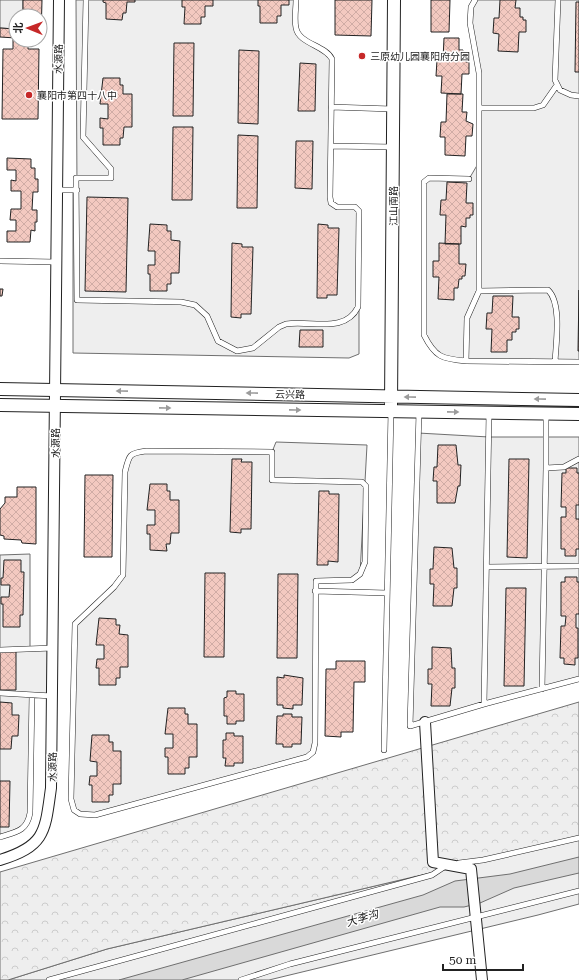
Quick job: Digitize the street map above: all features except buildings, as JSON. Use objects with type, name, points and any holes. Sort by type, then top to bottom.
[{"type":"street","name":"水源路","points":[[0,860],[20,854],[39,840],[47,819],[51,788],[59,0]]},
{"type":"street","name":"江山南路","points":[[391,411],[394,0]]},
{"type":"street","name":"云兴路","points":[[0,389],[579,400]]},
{"type":"street","name":"云兴路","points":[[0,405],[579,414]]},
{"type":"street","points":[[425,722],[433,862],[471,869],[482,980]]},
{"type":"lane","points":[[86,0],[83,137],[111,169],[111,178],[76,178],[78,300],[181,302],[195,305],[207,316],[218,340],[237,351],[253,348],[279,327],[286,324],[343,322],[354,316],[358,307],[358,210],[355,207],[337,207],[331,203],[332,60],[329,53],[298,35],[296,28],[296,0]]},
{"type":"lane","points":[[466,361],[466,318],[479,291],[479,73],[470,23],[471,7],[475,0]]},
{"type":"lane","points":[[558,0],[555,80],[560,90],[571,95],[579,96]]},
{"type":"lane","points":[[479,108],[534,108],[543,105],[557,85]]},
{"type":"lane","points":[[331,107],[394,109]]},
{"type":"lane","points":[[331,146],[393,148]]},
{"type":"lane","points":[[469,179],[429,178],[424,182],[424,334],[432,350],[446,360],[579,362]]},
{"type":"lane","points":[[56,190],[77,190]]},
{"type":"lane","points":[[0,261],[56,262]]},
{"type":"lane","points":[[479,291],[548,290],[554,295],[556,306],[555,362]]},
{"type":"lane","points":[[384,750],[391,411]]},
{"type":"lane","points":[[419,412],[410,726],[484,704],[579,679]]},
{"type":"lane","points":[[484,704],[489,413]]},
{"type":"lane","points":[[542,689],[546,414]]},
{"type":"lane","points":[[146,451],[272,452],[272,480],[362,482],[366,486],[366,562],[360,574],[352,580],[316,581],[315,591],[315,743],[313,752],[307,757],[95,815],[80,814],[74,810],[71,799],[75,624],[114,587],[123,575],[125,472],[128,457],[134,452],[146,451]]},
{"type":"lane","points":[[546,468],[564,468],[579,459]]},
{"type":"lane","points":[[487,567],[579,566]]},
{"type":"lane","points":[[315,591],[387,593]]},
{"type":"lane","points":[[0,650],[53,648]]},
{"type":"lane","points":[[0,693],[52,696]]},
{"type":"lane","points":[[0,837],[19,831],[28,823],[30,813],[32,694]]},
{"type":"lane","points":[[49,980],[432,875],[448,865],[483,860],[579,838]]},
{"type":"lane","points":[[241,980],[290,964],[475,916],[579,891]]},
{"type":"green space","points":[[0,0],[23,0],[23,8],[8,8],[8,28],[0,28]]},
{"type":"green space","points":[[76,0],[296,0],[298,35],[332,59],[330,197],[337,207],[355,207],[359,211],[359,354],[349,358],[73,353],[73,190],[77,190]]},
{"type":"green space","points":[[475,0],[579,0],[579,362],[446,360],[432,350],[424,335],[424,182],[429,178],[469,179],[479,162],[479,73],[470,23],[471,7]]},
{"type":"green space","points":[[418,433],[489,437],[579,437],[579,679],[410,726]]},
{"type":"green space","points":[[276,442],[367,445],[360,574],[352,580],[316,581],[313,752],[307,757],[95,815],[80,814],[74,810],[71,799],[75,624],[123,575],[125,472],[134,452],[272,452]]},
{"type":"green space","points":[[30,554],[30,648],[53,648],[52,696],[33,695],[28,823],[0,837],[0,555]]},
{"type":"green space","points":[[579,702],[579,838],[107,949],[8,980],[0,980],[0,872]]},
{"type":"green space","points":[[579,838],[579,904],[538,915],[269,980],[8,980],[107,949]]},
{"type":"water","name":"大李沟","points":[[579,857],[579,873],[514,888],[480,903],[464,907],[440,907],[182,980],[119,980],[423,895],[455,881],[510,874]]},
{"type":"place","name":"三原幼儿园襄阳府分园","points":[[362,56]]},
{"type":"place","name":"襄阳市第四十八中","points":[[29,95]]}]
